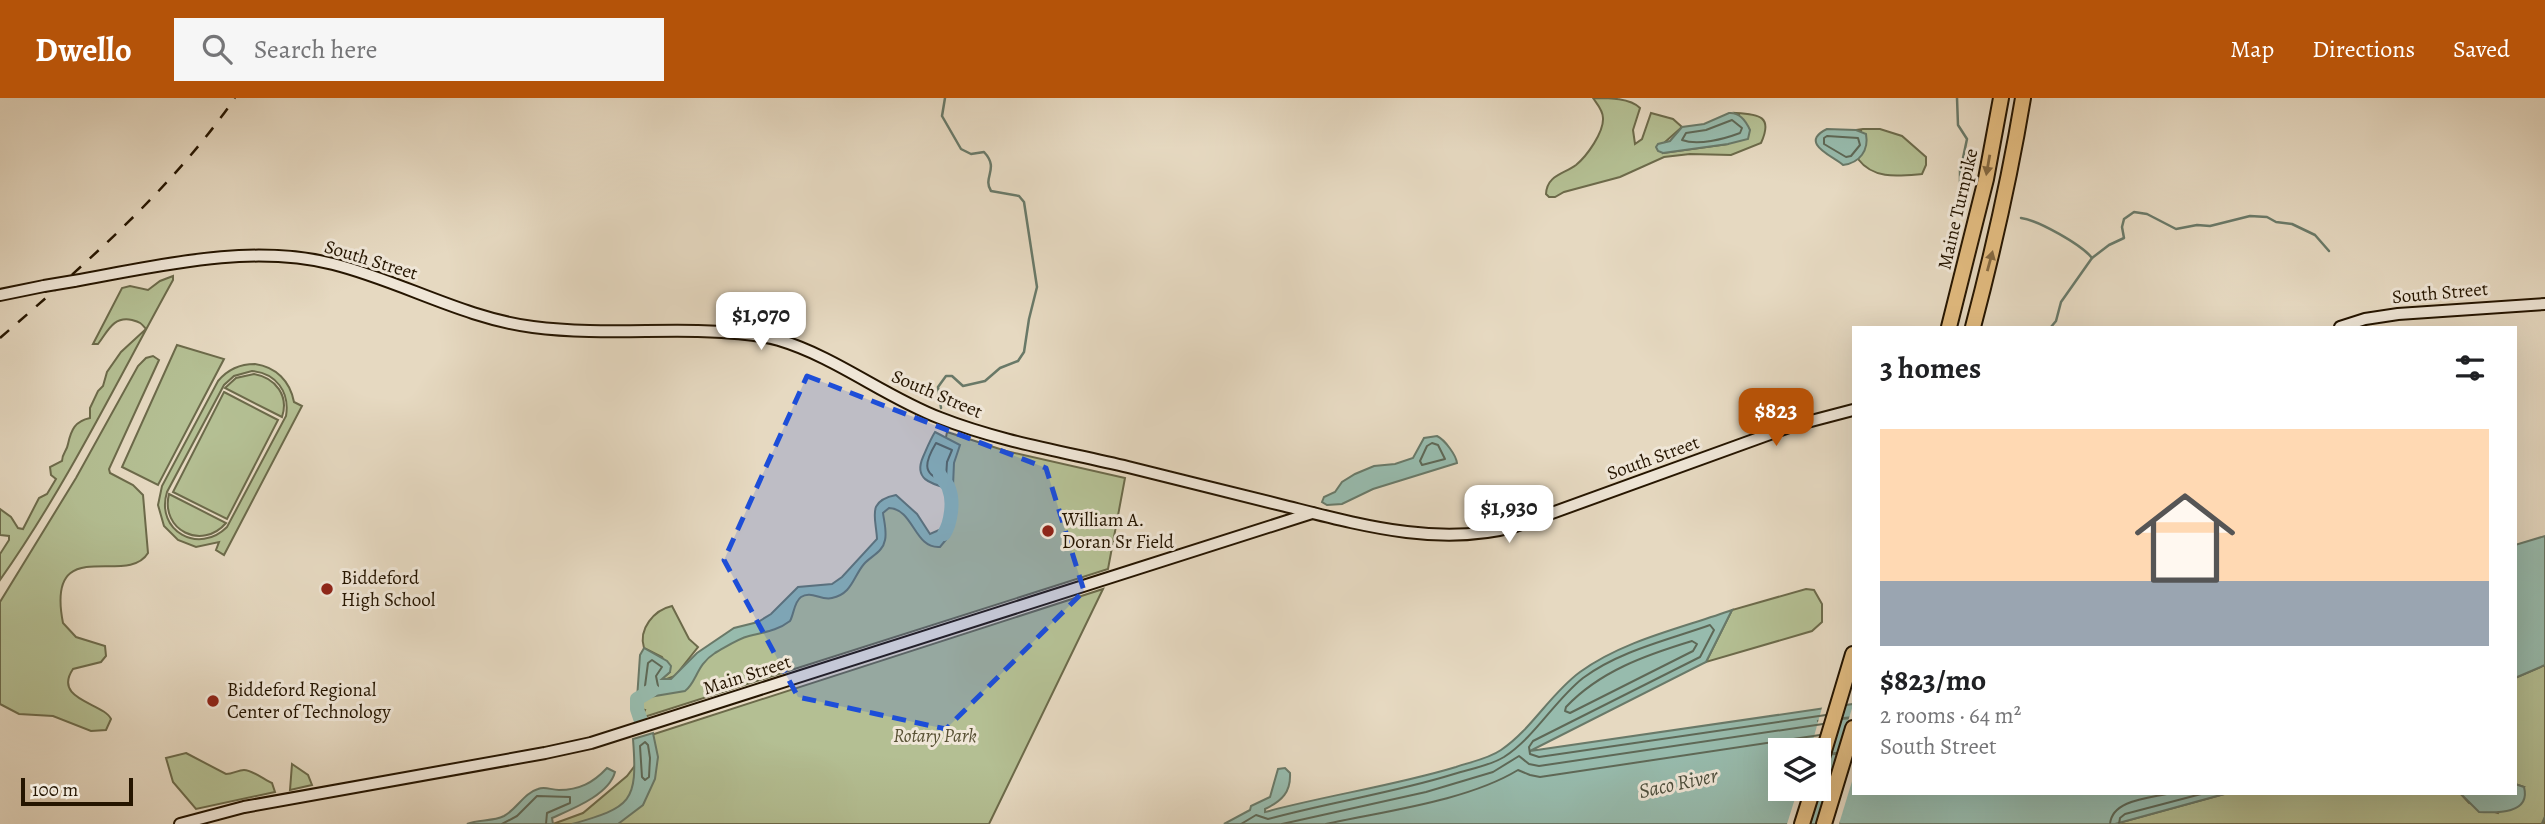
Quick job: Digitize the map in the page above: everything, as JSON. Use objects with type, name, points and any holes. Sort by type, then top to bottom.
[{"type":"highway","name":"Maine Turnpike","points":[[1949,326],[1983,191],[2001,98]]},
{"type":"highway","points":[[1973,326],[2008,185],[2023,98]]},
{"type":"highway","points":[[1828,738],[1852,658]]},
{"type":"highway","points":[[1824,824],[1852,731]]},
{"type":"highway","points":[[1802,824],[1809,801]]},
{"type":"street","name":"South Street","points":[[0,295],[187,262],[250,255],[318,261],[350,269],[491,318],[527,326],[708,332],[772,338],[810,352],[918,409],[962,426],[1312,513],[1418,534],[1455,536],[1489,533],[1535,520],[1792,426],[1852,410]]},
{"type":"street","name":"South Street","points":[[2343,326],[2365,319],[2398,314],[2545,304]]},
{"type":"street","name":"Main Street","points":[[180,824],[244,807],[591,743],[1312,513]]},
{"type":"highlighted area","points":[[807,376],[1046,468],[1084,591],[946,729],[798,697],[724,560]]},
{"type":"green space","points":[[1593,98],[1625,100],[1640,108],[1633,130],[1635,144],[1642,139],[1651,113],[1673,119],[1682,127],[1665,142],[1663,153],[1728,144],[1739,115],[1736,113],[1758,116],[1765,122],[1766,127],[1761,143],[1731,155],[1690,154],[1664,157],[1620,177],[1549,197],[1546,194],[1549,183],[1580,161],[1598,137],[1603,115]]},
{"type":"green space","points":[[1880,129],[1902,136],[1926,157],[1922,174],[1879,174],[1864,166],[1858,159],[1861,131],[1856,130]]},
{"type":"green space","points":[[173,276],[173,280],[91,432],[0,580],[0,554],[9,536],[0,535],[0,509],[11,517],[18,528],[23,529],[39,498],[47,494],[56,479],[51,475],[50,467],[62,461],[74,427],[90,418],[90,408],[103,386],[107,372],[121,352],[146,329],[137,321],[120,320],[98,344],[93,344],[122,288],[130,286],[148,290]]},
{"type":"green space","points":[[177,345],[224,359],[158,485],[122,467]]},
{"type":"green space","points":[[153,356],[159,360],[109,469],[110,473],[133,485],[143,495],[148,553],[138,562],[123,566],[76,570],[66,578],[61,595],[63,623],[76,637],[105,646],[106,656],[101,662],[73,669],[68,679],[69,688],[111,719],[106,730],[91,731],[53,716],[19,714],[0,704],[0,602],[76,478],[138,366],[146,358]]},
{"type":"green space","points":[[250,364],[269,368],[281,376],[294,402],[302,406],[224,555],[216,550],[219,542],[196,547],[178,540],[164,526],[158,505],[162,486],[218,381],[230,370]],"holes":[[[252,371],[261,373],[279,385],[286,399],[286,416],[227,527],[204,539],[182,535],[173,528],[167,518],[167,492],[224,385],[234,376]]]},
{"type":"green space","points":[[254,374],[269,379],[279,389],[284,402],[282,417],[225,388],[236,378]]},
{"type":"green space","points":[[224,392],[278,420],[227,519],[173,492]]},
{"type":"green space","points":[[947,432],[1006,451],[1125,478],[1108,569],[641,718],[645,710],[641,709],[640,699],[666,686],[709,652],[769,625],[797,594],[827,593],[878,545],[880,510],[893,502],[926,533],[943,537],[955,503],[955,489],[939,473]]},
{"type":"green space","points":[[169,494],[226,523],[206,535],[195,536],[185,532],[171,518]]},
{"type":"green space","name":"Rotary Park","points":[[1103,589],[989,824],[553,824],[583,813],[627,776],[646,751],[645,737]]},
{"type":"green space","points":[[1806,589],[1814,590],[1822,604],[1822,622],[1812,631],[1706,662],[1732,610]]},
{"type":"green space","points":[[672,606],[689,639],[698,647],[675,676],[664,680],[662,679],[670,672],[662,657],[644,648],[643,634],[654,616]]},
{"type":"green space","points":[[2545,665],[2545,824],[2115,824],[2221,795],[2462,795],[2469,803],[2498,813],[2524,787],[2517,785],[2517,677]]},
{"type":"green space","points":[[186,753],[226,774],[247,770],[272,783],[275,792],[196,809],[173,782],[166,758]]},
{"type":"green space","points":[[292,764],[308,775],[312,785],[290,790]]},
{"type":"water","points":[[1729,113],[1744,120],[1750,130],[1748,139],[1663,153],[1656,147],[1670,141],[1682,127],[1704,124]]},
{"type":"water","points":[[1827,129],[1856,130],[1866,134],[1865,150],[1859,159],[1843,165],[1820,149],[1816,139]]},
{"type":"water","points":[[935,432],[960,445],[954,463],[953,486],[950,489],[926,480],[920,471],[923,457]]},
{"type":"water","points":[[1437,436],[1450,448],[1457,463],[1373,489],[1342,504],[1327,505],[1322,502],[1324,497],[1335,492],[1342,482],[1355,474],[1374,466],[1395,464],[1413,458],[1424,438]]},
{"type":"water","points":[[896,495],[917,514],[930,534],[946,527],[951,517],[949,536],[940,547],[925,542],[904,515],[889,508],[883,513],[886,534],[884,544],[864,564],[844,593],[828,599],[809,595],[801,597],[790,621],[775,629],[740,639],[715,653],[704,663],[685,691],[637,699],[640,655],[644,648],[667,661],[671,666],[670,672],[662,679],[671,679],[697,653],[734,628],[758,622],[771,614],[798,587],[832,584],[842,577],[877,539],[877,506],[880,501]]},
{"type":"water","points":[[2545,536],[2545,665],[2517,677],[2517,544]]},
{"type":"water","name":"Saco River","points":[[1732,610],[1706,662],[1530,751],[1852,704],[1852,717],[1817,721],[1852,718],[1852,751],[1831,754],[1831,738],[1768,738],[1768,801],[1831,801],[1831,755],[1852,752],[1852,795],[2221,795],[2115,824],[1224,824],[1270,797],[1278,769],[1285,768],[1290,773],[1289,786],[1284,795],[1265,809],[1265,812],[1408,780],[1490,756],[1512,742],[1580,672],[1634,643]]},
{"type":"water","points":[[653,733],[658,757],[655,779],[643,805],[618,824],[572,824],[607,813],[627,799],[634,777],[633,739]]},
{"type":"water","points":[[607,768],[615,772],[605,788],[589,800],[552,818],[553,824],[467,824],[504,816],[538,789],[566,790],[585,785]]},
{"type":"water","points":[[2517,785],[2524,787],[2525,796],[2518,807],[2503,812],[2479,812],[2462,795],[2517,795]]},
{"type":"pier","points":[[1847,701],[1831,754],[1831,738],[1814,738],[1823,704]]},
{"type":"pier","points":[[1852,708],[1852,781],[1839,824],[1817,824],[1824,801],[1831,801],[1831,778]]},
{"type":"pier","points":[[1794,801],[1817,801],[1810,824],[1787,824]]},
{"type":"waterway","points":[[941,408],[938,387],[946,376],[952,376],[963,386],[985,381],[1000,368],[1018,361],[1024,352],[1037,287],[1024,202],[1019,196],[991,191],[988,181],[991,168],[989,158],[984,152],[971,154],[961,149],[942,116],[945,98]]},
{"type":"waterway","points":[[1957,98],[1958,125],[1967,139],[1960,166],[1960,185],[1965,188]]},
{"type":"waterway","points":[[2092,258],[2124,238],[2124,219],[2134,212],[2147,214],[2176,229],[2197,225],[2210,226],[2250,216],[2267,217],[2276,222],[2292,224],[2315,235],[2329,251]]},
{"type":"waterway","points":[[2021,218],[2059,234],[2092,258],[2061,302],[2056,321],[2052,326]]},
{"type":"waterway","points":[[940,475],[948,487],[951,500],[950,518],[944,534]]},
{"type":"waterway","points":[[641,721],[637,699],[652,690]]},
{"type":"waterway","points":[[2542,824],[2545,817]]},
{"type":"railway","points":[[0,338],[125,225],[183,164],[235,98]]},
{"type":"place","name":"William A. Doran Sr Field","points":[[1048,531]]},
{"type":"place","name":"Biddeford High School","points":[[327,589]]},
{"type":"place","name":"Biddeford Regional Center of Technology","points":[[213,701]]}]
